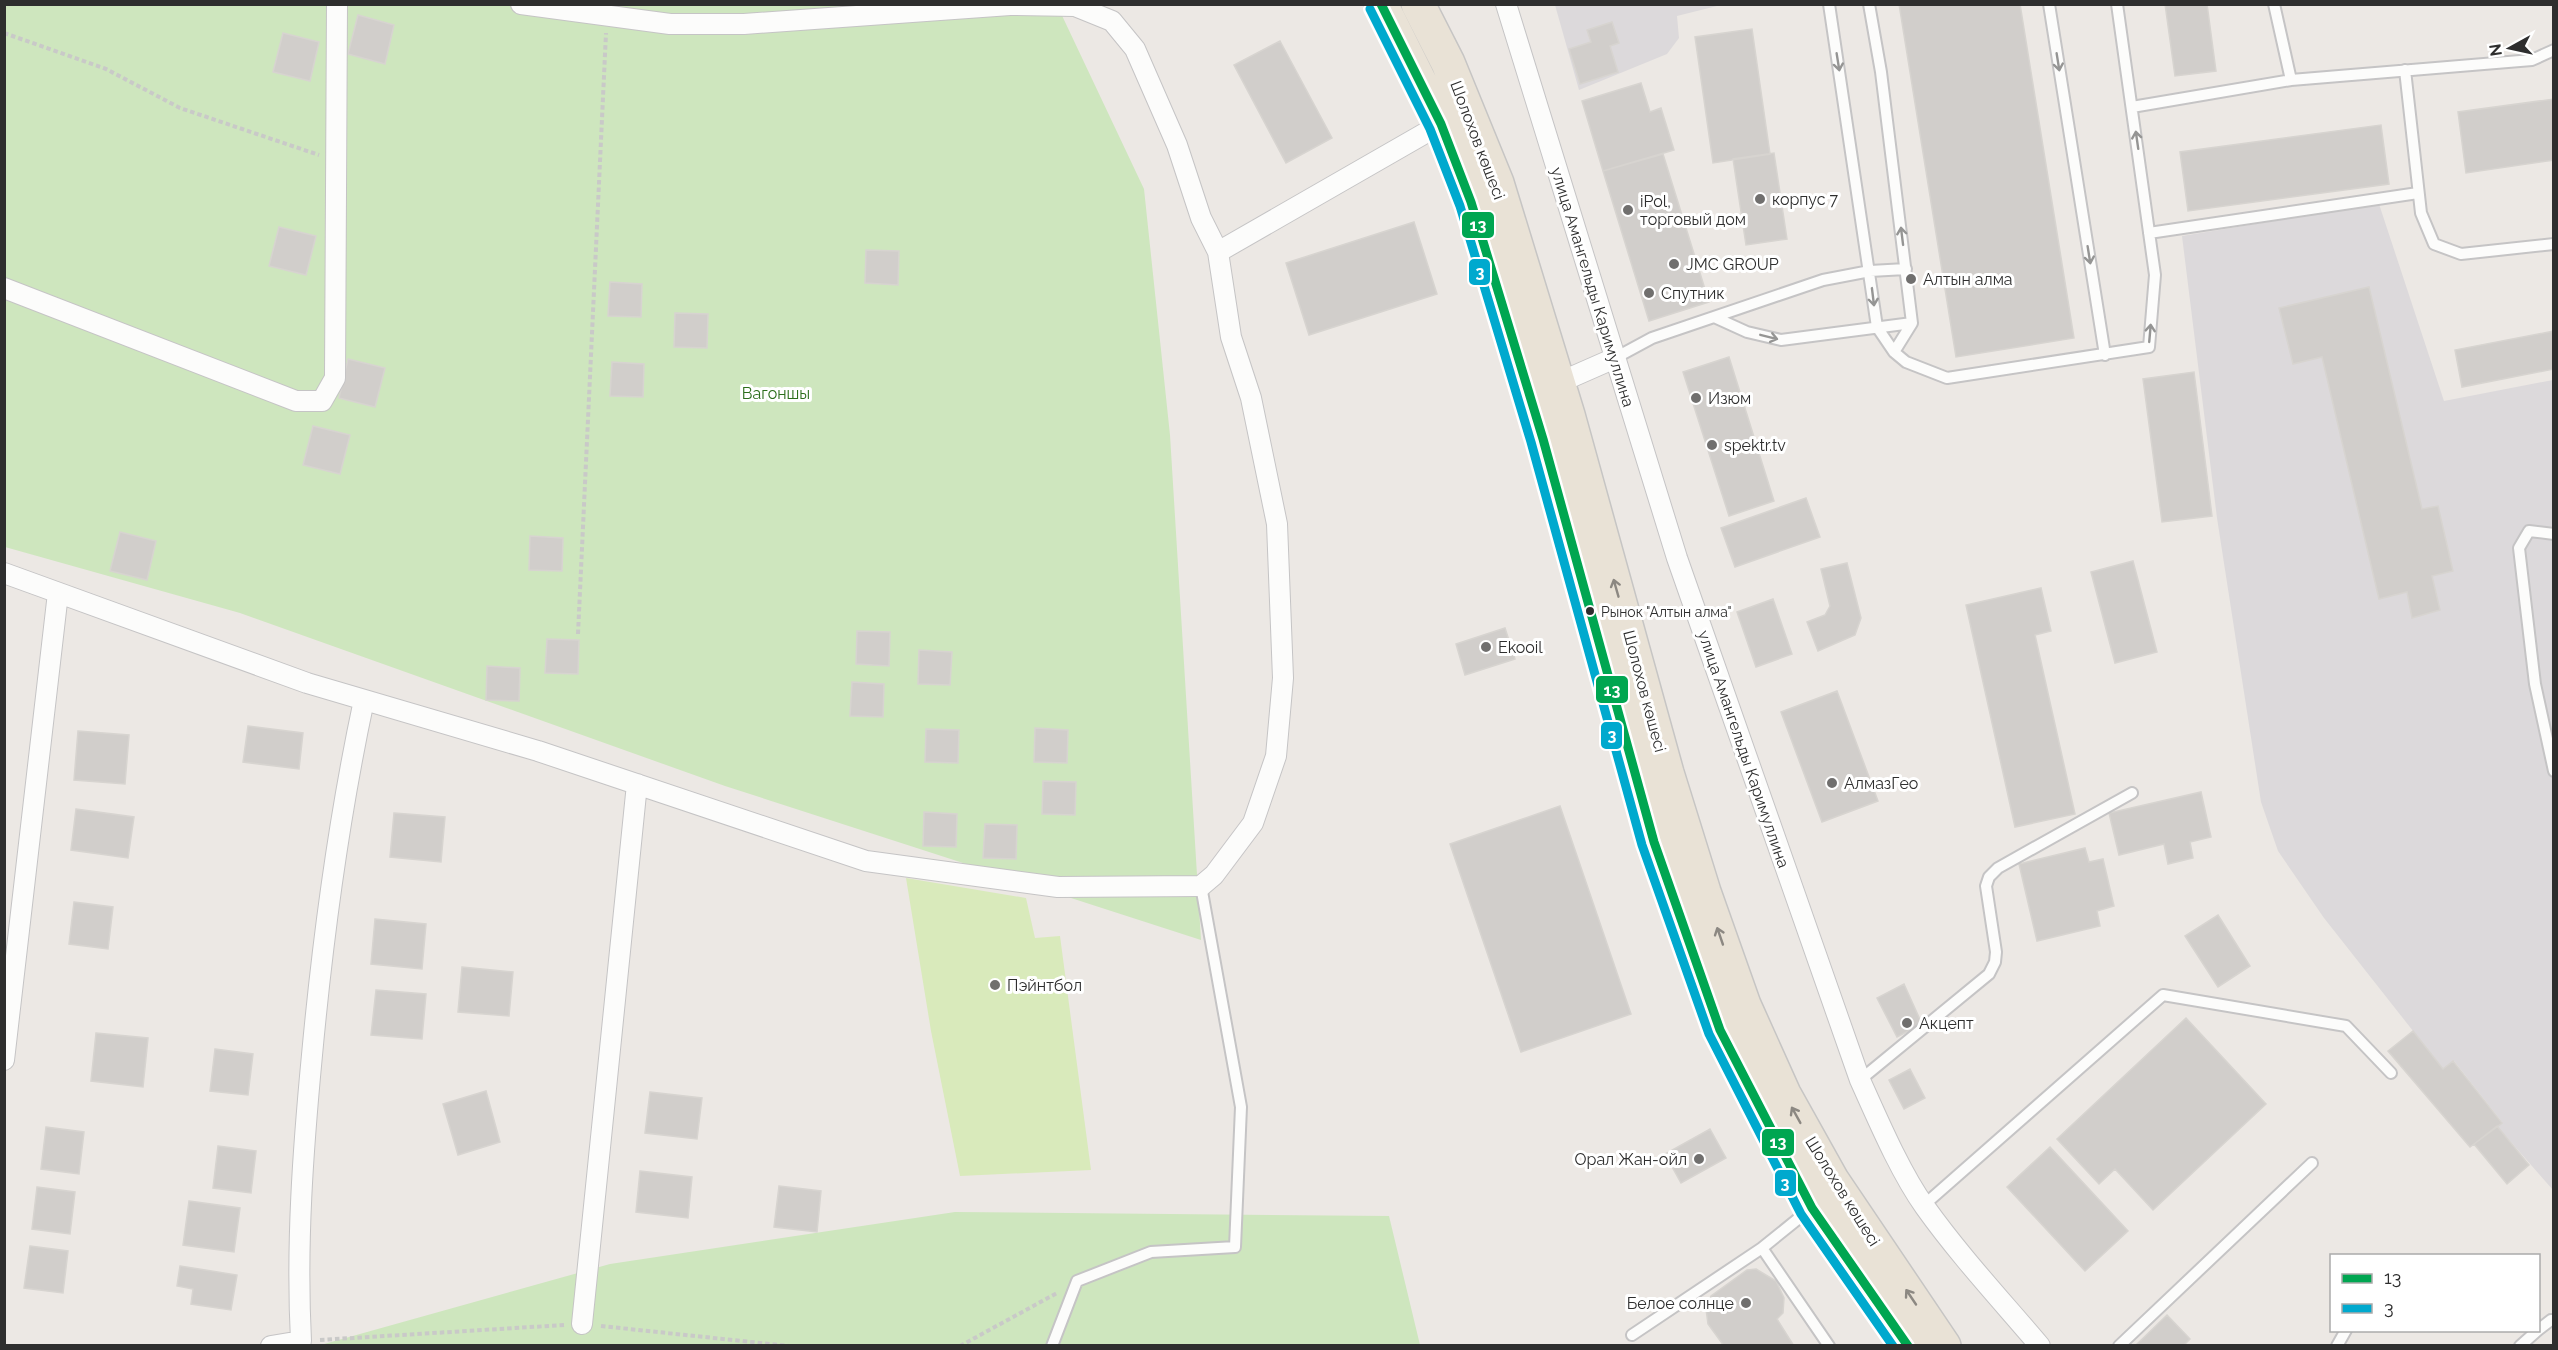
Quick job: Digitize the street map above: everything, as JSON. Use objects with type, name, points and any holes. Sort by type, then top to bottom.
[{"type":"highway","name":"Шолохов көшесі","points":[[1381,4],[1441,124],[1544,389],[1704,892],[1744,1005],[1784,1094],[1832,1180],[1944,1346]]},
{"type":"highway","name":"Шолохов көшесі","points":[[1418,4],[1448,63],[1497,183],[1636,780],[1685,932],[1720,1030],[1812,1208],[1908,1346]]},
{"type":"street","points":[[4,288],[296,401],[322,401],[335,378],[337,4]]},
{"type":"street","points":[[4,573],[307,683],[538,752],[866,861],[1058,887],[1201,886],[1214,875],[1253,824],[1276,756],[1283,678],[1277,524],[1251,398],[1231,338],[1218,252],[1201,218],[1177,146],[1135,49],[1112,21],[1075,6],[1010,5],[744,24],[670,24],[521,4]]},
{"type":"street","name":"улица Амангельды Каримуллина","points":[[1506,4],[1677,558],[1860,1080],[1879,1123],[1924,1205],[1967,1262],[2040,1346]]},
{"type":"street","points":[[1218,252],[1441,124]]},
{"type":"street","points":[[1544,389],[1615,358]]},
{"type":"street","points":[[4,1060],[58,593]]},
{"type":"street","points":[[271,1346],[301,1341],[300,1210],[316,1004],[332,876],[364,700]]},
{"type":"street","points":[[582,1324],[637,784]]},
{"type":"lane","points":[[1829,4],[1877,327],[1894,352],[1906,362],[1947,378],[2149,347],[2155,275],[2117,4]]},
{"type":"lane","points":[[1869,4],[1881,72],[1912,323],[1894,352]]},
{"type":"lane","points":[[2049,4],[2105,355]]},
{"type":"lane","points":[[2274,4],[2291,80]]},
{"type":"lane","points":[[2132,107],[2291,80],[2532,60],[2553,50]]},
{"type":"lane","points":[[2405,70],[2421,213],[2434,244],[2461,254],[2553,244]]},
{"type":"lane","points":[[2150,233],[2418,193]]},
{"type":"lane","points":[[1615,358],[1652,338],[1822,280],[1906,269]]},
{"type":"lane","points":[[1714,317],[1747,332],[1781,340],[1912,323]]},
{"type":"lane","points":[[2553,534],[2529,531],[2519,548],[2535,684],[2553,771]]},
{"type":"lane","points":[[1860,1080],[1989,974],[1995,962],[1996,952],[1986,886],[1989,877],[1998,868],[2132,793]]},
{"type":"lane","points":[[1052,1346],[1077,1281],[1151,1252],[1235,1247],[1241,1107],[1201,886]]},
{"type":"lane","points":[[1924,1205],[2163,995],[2346,1026],[2391,1073]]},
{"type":"lane","points":[[2119,1346],[2312,1163]]},
{"type":"lane","points":[[1632,1335],[1762,1248],[1812,1208]]},
{"type":"lane","points":[[1762,1248],[1829,1346]]},
{"type":"lane","points":[[2540,1328],[2551,1320]]},
{"type":"lane","points":[[2337,1346],[2345,1332]]},
{"type":"lane","points":[[2520,1346],[2536,1332]]},
{"type":"path","points":[[578,634],[606,17]]},
{"type":"path","points":[[4,33],[106,69],[180,108],[337,161]]},
{"type":"path","points":[[960,1346],[1077,1281]]},
{"type":"path","points":[[301,1341],[582,1324],[789,1346]]},
{"type":"shaded area","points":[[1555,5],[1721,5],[1677,16],[1679,38],[1667,54],[1579,90]]},
{"type":"shaded area","points":[[2379,204],[2444,401],[2553,380],[2553,1190],[2497,1126],[2502,1122],[2454,1061],[2443,1069],[2324,918],[2278,851],[2261,802],[2217,518],[2182,236]]},
{"type":"green space","name":"Вагоншы","points":[[4,5],[1057,5],[1144,189],[1170,435],[1201,940],[725,786],[240,613],[5,547]]},
{"type":"green space","name":"Пэйнтбол","points":[[906,878],[1026,898],[1035,938],[1060,936],[1091,1170],[960,1176],[931,1031]]},
{"type":"green space","points":[[955,1212],[1389,1216],[1420,1345],[317,1346],[610,1264]]},
{"type":"building","points":[[1899,4],[2020,4],[2074,338],[1956,357]]},
{"type":"building","points":[[2165,4],[2207,4],[2216,71],[2175,76]]},
{"type":"building","points":[[358,15],[394,25],[385,64],[348,54]]},
{"type":"building","points":[[1612,22],[1619,43],[1610,46],[1618,72],[1580,84],[1569,49],[1591,42],[1587,30]]},
{"type":"building","points":[[1752,29],[1770,154],[1713,163],[1695,37]]},
{"type":"building","points":[[283,33],[319,42],[310,81],[273,72]]},
{"type":"building","points":[[1280,41],[1332,138],[1286,163],[1234,65]]},
{"type":"building","points":[[1641,83],[1650,112],[1661,108],[1674,150],[1603,171],[1582,101]]},
{"type":"building","points":[[2554,99],[2554,160],[2466,173],[2458,112]]},
{"type":"building","points":[[2381,125],[2389,184],[2188,211],[2180,152]]},
{"type":"building","name":"корпус 7","points":[[1774,153],[1787,239],[1746,245],[1733,159]]},
{"type":"building","points":[[1663,154],[1709,302],[1649,321],[1603,171]]},
{"type":"building","points":[[1414,222],[1437,294],[1309,335],[1286,263]]},
{"type":"building","points":[[279,227],[316,236],[306,275],[269,266]]},
{"type":"building","points":[[866,250],[899,251],[898,285],[865,283]]},
{"type":"building","points":[[610,282],[642,284],[641,317],[608,316]]},
{"type":"building","points":[[2369,287],[2422,509],[2438,506],[2453,571],[2432,576],[2440,610],[2412,618],[2407,592],[2379,599],[2322,357],[2293,364],[2279,308]]},
{"type":"building","points":[[675,313],[708,314],[707,348],[674,347]]},
{"type":"building","points":[[2554,331],[2554,369],[2462,387],[2455,350]]},
{"type":"building","points":[[1729,357],[1774,501],[1729,516],[1683,372]]},
{"type":"building","points":[[348,359],[385,368],[375,407],[339,398]]},
{"type":"building","points":[[612,362],[644,364],[643,397],[610,396]]},
{"type":"building","points":[[2194,372],[2212,516],[2162,522],[2143,379]]},
{"type":"building","points":[[313,426],[350,435],[340,474],[303,465]]},
{"type":"building","points":[[1806,498],[1820,537],[1735,567],[1721,528]]},
{"type":"building","points":[[120,532],[156,541],[147,580],[110,571]]},
{"type":"building","points":[[530,536],[563,538],[562,571],[529,570]]},
{"type":"building","points":[[2133,561],[2157,652],[2115,663],[2091,572]]},
{"type":"building","points":[[1847,563],[1861,618],[1855,635],[1818,651],[1807,622],[1825,615],[1830,606],[1821,569]]},
{"type":"building","points":[[2041,588],[2051,631],[2035,635],[2075,814],[2015,827],[1966,605]]},
{"type":"building","points":[[1773,599],[1792,654],[1756,667],[1737,612]]},
{"type":"building","points":[[1505,628],[1515,659],[1465,675],[1456,644]]},
{"type":"building","points":[[857,631],[890,632],[889,666],[856,664]]},
{"type":"building","points":[[547,639],[579,640],[578,674],[545,673]]},
{"type":"building","points":[[919,650],[952,652],[950,685],[918,684]]},
{"type":"building","points":[[487,666],[520,668],[519,701],[486,700]]},
{"type":"building","points":[[852,682],[884,684],[883,717],[850,716]]},
{"type":"building","points":[[1837,691],[1878,801],[1822,822],[1781,712]]},
{"type":"building","points":[[248,726],[303,733],[299,769],[243,762]]},
{"type":"building","points":[[1035,728],[1068,730],[1067,763],[1034,762]]},
{"type":"building","points":[[926,729],[959,730],[958,763],[925,762]]},
{"type":"building","points":[[78,731],[129,735],[125,784],[74,780]]},
{"type":"building","points":[[1043,781],[1076,782],[1075,815],[1042,814]]},
{"type":"building","points":[[2201,792],[2211,837],[2190,842],[2193,858],[2168,864],[2164,844],[2119,855],[2109,813]]},
{"type":"building","points":[[1560,806],[1631,1014],[1521,1052],[1450,844]]},
{"type":"building","points":[[76,809],[134,817],[128,858],[71,850]]},
{"type":"building","points":[[924,812],[957,814],[956,847],[923,846]]},
{"type":"building","points":[[394,813],[445,817],[441,862],[390,857]]},
{"type":"building","points":[[985,824],[1017,825],[1016,859],[983,858]]},
{"type":"building","points":[[2085,848],[2089,862],[2103,859],[2114,906],[2097,911],[2100,926],[2037,941],[2019,864]]},
{"type":"building","points":[[74,902],[113,907],[108,949],[69,944]]},
{"type":"building","points":[[2218,915],[2250,966],[2218,987],[2185,936]]},
{"type":"building","points":[[375,919],[426,924],[422,969],[371,964]]},
{"type":"building","points":[[462,967],[513,972],[509,1016],[458,1012]]},
{"type":"building","points":[[1904,984],[1922,1024],[1897,1037],[1877,998]]},
{"type":"building","points":[[376,990],[426,994],[422,1039],[371,1035]]},
{"type":"building","points":[[2186,1018],[2266,1104],[2153,1210],[2115,1169],[2099,1184],[2057,1139]]},
{"type":"building","points":[[2413,1031],[2443,1069],[2453,1061],[2502,1123],[2470,1147],[2388,1051]]},
{"type":"building","points":[[96,1033],[148,1038],[143,1087],[91,1081]]},
{"type":"building","points":[[215,1049],[253,1054],[248,1095],[210,1091]]},
{"type":"building","points":[[1910,1069],[1925,1098],[1904,1109],[1889,1080]]},
{"type":"building","points":[[486,1091],[500,1142],[458,1155],[443,1104]]},
{"type":"building","points":[[650,1092],[702,1098],[697,1139],[645,1133]]},
{"type":"building","points":[[2497,1126],[2529,1165],[2507,1184],[2474,1144]]},
{"type":"building","points":[[46,1127],[84,1132],[79,1174],[41,1169]]},
{"type":"building","points":[[1710,1129],[1726,1158],[1681,1183],[1665,1154]]},
{"type":"building","points":[[218,1146],[256,1151],[251,1193],[213,1188]]},
{"type":"building","points":[[2050,1147],[2128,1231],[2085,1271],[2007,1187]]},
{"type":"building","points":[[640,1171],[692,1177],[688,1218],[636,1212]]},
{"type":"building","points":[[779,1186],[821,1191],[817,1232],[774,1227]]},
{"type":"building","points":[[37,1187],[75,1192],[70,1234],[32,1229]]},
{"type":"building","points":[[189,1201],[240,1208],[234,1252],[183,1245]]},
{"type":"building","points":[[30,1246],[68,1251],[63,1293],[24,1288]]},
{"type":"building","points":[[180,1266],[237,1275],[231,1310],[191,1304],[193,1289],[177,1286]]},
{"type":"building","name":"Белое солнце","points":[[1756,1269],[1776,1281],[1784,1298],[1783,1313],[1777,1319],[1794,1346],[1724,1346],[1708,1324],[1706,1309],[1711,1296],[1747,1270]]},
{"type":"building","points":[[2167,1315],[2190,1339],[2183,1346],[2135,1346]]},
{"type":"transit line","name":"13","points":[[1381,4],[1441,124],[1471,202],[1543,439],[1654,842],[1720,1030],[1812,1208],[1908,1346]]},
{"type":"transit line","name":"3","points":[[1370,9],[1430,129],[1460,206],[1531,442],[1642,845],[1709,1034],[1801,1214],[1893,1346]]},
{"type":"place","name":"корпус 7","points":[[1760,199]]},
{"type":"place","name":"iPol, торговый дом","points":[[1628,210]]},
{"type":"place","name":"JMC GROUP","points":[[1674,264]]},
{"type":"place","name":"Алтын алма","points":[[1911,279]]},
{"type":"place","name":"Спутник","points":[[1649,293]]},
{"type":"place","name":"Изюм","points":[[1696,398]]},
{"type":"place","name":"spektr.tv","points":[[1712,445]]},
{"type":"place","name":"Рынок \"Алтын алма\"","points":[[1590,611]]},
{"type":"place","name":"Ekooil","points":[[1486,647]]},
{"type":"place","name":"АлмазГео","points":[[1832,783]]},
{"type":"place","name":"Пэйнтбол","points":[[995,985]]},
{"type":"place","name":"Акцепт","points":[[1907,1023]]},
{"type":"place","name":"Орал Жан-ойл","points":[[1699,1159]]},
{"type":"place","name":"Белое солнце","points":[[1746,1303]]}]
